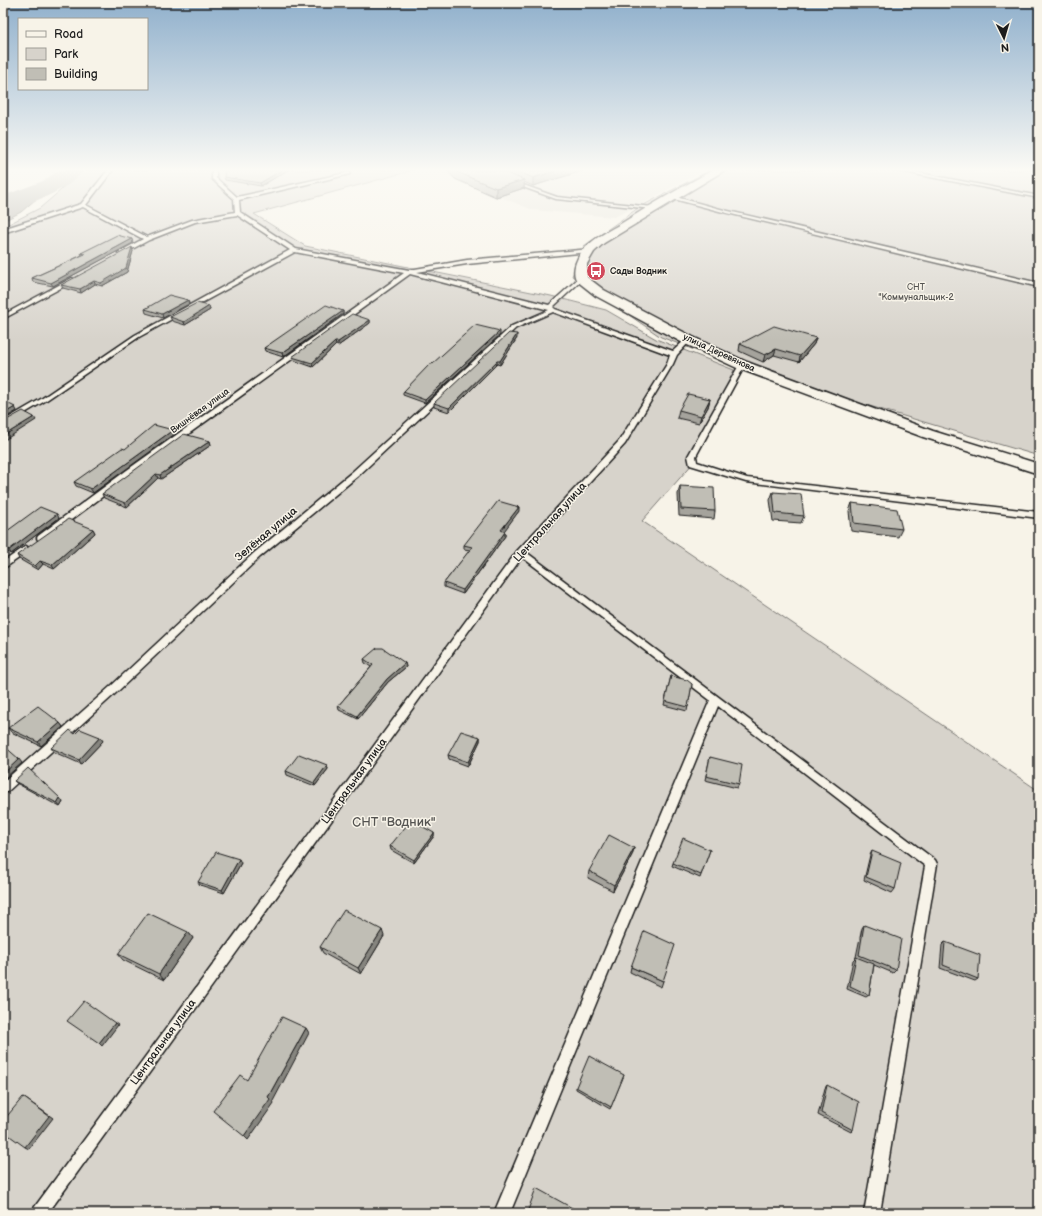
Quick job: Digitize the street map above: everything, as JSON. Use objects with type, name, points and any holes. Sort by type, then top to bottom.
[{"type":"street","points":[[581,278],[581,264],[589,250],[623,227]]},
{"type":"street","name":"улица Деревянова","points":[[581,278],[600,293],[688,340],[742,365],[928,434],[1039,469]]},
{"type":"lane","points":[[3,231],[16,227]]},
{"type":"lane","points":[[124,227],[147,239]]},
{"type":"lane","points":[[113,258],[147,239],[179,227]]},
{"type":"lane","points":[[259,227],[294,250],[409,272],[552,308],[674,354]]},
{"type":"lane","points":[[790,227],[1039,285]]},
{"type":"lane","points":[[3,424],[43,400],[137,336],[294,250]]},
{"type":"lane","points":[[409,272],[467,262],[589,250]]},
{"type":"lane","name":"Вишнёвая улица","points":[[3,566],[130,472],[409,272]]},
{"type":"lane","points":[[3,317],[78,276]]},
{"type":"lane","points":[[552,308],[581,278]]},
{"type":"lane","name":"Зелёная улица","points":[[3,789],[114,689],[257,554],[355,474],[514,326],[552,308]]},
{"type":"lane","name":"Центральная улица","points":[[39,1213],[521,552],[622,442],[670,364],[674,354],[688,340]]},
{"type":"lane","points":[[742,365],[692,456],[693,462],[702,467],[746,480],[1039,515]]},
{"type":"lane","points":[[521,552],[931,864],[872,1213]]},
{"type":"lane","points":[[502,1213],[716,699]]},
{"type":"green space","name":"СНТ \"Водник\"","points":[[3,227],[274,227],[305,246],[551,296],[606,310],[656,339],[734,370],[694,462],[642,521],[1039,791],[1039,1213],[3,1213]]},
{"type":"green space","name":"СНТ \"Коммунальщик-2","points":[[611,227],[1039,227],[1039,456],[744,369],[661,337],[572,276],[584,246]]},
{"type":"building","points":[[117,235],[132,239],[51,283],[32,278],[85,254],[81,253]]},
{"type":"building","points":[[132,247],[126,268],[101,283],[94,281],[80,289],[61,285]]},
{"type":"building","points":[[169,295],[188,300],[162,314],[145,309]]},
{"type":"building","points":[[197,303],[209,306],[184,322],[170,317]]},
{"type":"building","points":[[326,305],[343,311],[282,353],[264,348]]},
{"type":"building","points":[[352,314],[370,320],[338,342],[335,342],[312,363],[292,357]]},
{"type":"building","points":[[475,325],[500,331],[425,400],[403,392],[430,364],[432,364]]},
{"type":"building","points":[[774,326],[816,338],[800,356],[776,349],[765,355],[740,344]]},
{"type":"building","points":[[509,333],[517,334],[500,361],[497,361],[449,408],[434,403]]},
{"type":"building","points":[[688,394],[710,399],[701,416],[679,410]]},
{"type":"building","points":[[3,401],[15,407],[3,414]]},
{"type":"building","points":[[23,411],[34,417],[3,436],[3,422]]},
{"type":"building","points":[[154,425],[173,430],[91,489],[74,482],[122,448],[125,449]]},
{"type":"building","points":[[184,434],[210,441],[160,475],[156,474],[125,503],[102,494]]},
{"type":"building","points":[[680,486],[714,488],[715,511],[681,509]]},
{"type":"building","points":[[773,492],[801,494],[804,516],[775,513]]},
{"type":"building","points":[[498,501],[519,507],[501,530],[505,532],[463,590],[444,583],[472,547],[464,545]]},
{"type":"building","points":[[852,503],[897,509],[902,529],[854,523]]},
{"type":"building","points":[[40,507],[57,514],[9,550],[3,547],[3,534]]},
{"type":"building","points":[[68,519],[93,529],[52,565],[40,561],[35,566],[17,555]]},
{"type":"building","points":[[377,648],[383,648],[405,663],[387,679],[357,716],[338,706],[373,665],[364,659]]},
{"type":"building","points":[[671,676],[687,680],[692,684],[688,707],[665,701]]},
{"type":"building","points":[[38,706],[60,723],[38,742],[8,728]]},
{"type":"building","points":[[80,729],[100,737],[79,760],[51,748],[70,730],[75,734]]},
{"type":"building","points":[[461,731],[480,737],[468,762],[448,755]]},
{"type":"building","points":[[3,745],[19,759],[3,774]]},
{"type":"building","points":[[299,754],[327,765],[314,783],[286,771]]},
{"type":"building","points":[[710,757],[742,765],[739,784],[706,776]]},
{"type":"building","points":[[28,768],[60,798],[57,803],[14,781]]},
{"type":"building","points":[[411,820],[434,833],[414,860],[390,846]]},
{"type":"building","points":[[609,835],[634,848],[614,885],[589,871]]},
{"type":"building","points":[[683,838],[710,850],[701,875],[673,863]]},
{"type":"building","points":[[872,851],[901,863],[895,889],[866,877]]},
{"type":"building","points":[[216,852],[239,859],[222,890],[198,882]]},
{"type":"building","points":[[344,910],[382,930],[358,968],[320,947]]},
{"type":"building","points":[[148,913],[188,932],[159,974],[118,954]]},
{"type":"building","points":[[864,925],[901,939],[896,970],[859,955]]},
{"type":"building","points":[[644,931],[675,945],[663,981],[631,967]]},
{"type":"building","points":[[945,942],[980,955],[978,979],[943,965]]},
{"type":"building","points":[[856,957],[874,964],[869,995],[850,986]]},
{"type":"building","points":[[84,1001],[115,1023],[99,1043],[67,1021]]},
{"type":"building","points":[[282,1017],[306,1028],[268,1097],[270,1099],[244,1136],[213,1111],[240,1075],[247,1080]]},
{"type":"building","points":[[589,1056],[624,1075],[611,1107],[576,1087]]},
{"type":"building","points":[[827,1085],[859,1102],[853,1130],[821,1113]]},
{"type":"building","points":[[23,1097],[49,1116],[25,1147],[3,1131],[3,1121]]},
{"type":"building","points":[[536,1188],[574,1209],[573,1213],[527,1213]]},
{"type":"place","name":"Сады Водник","points":[[596,271]]}]
